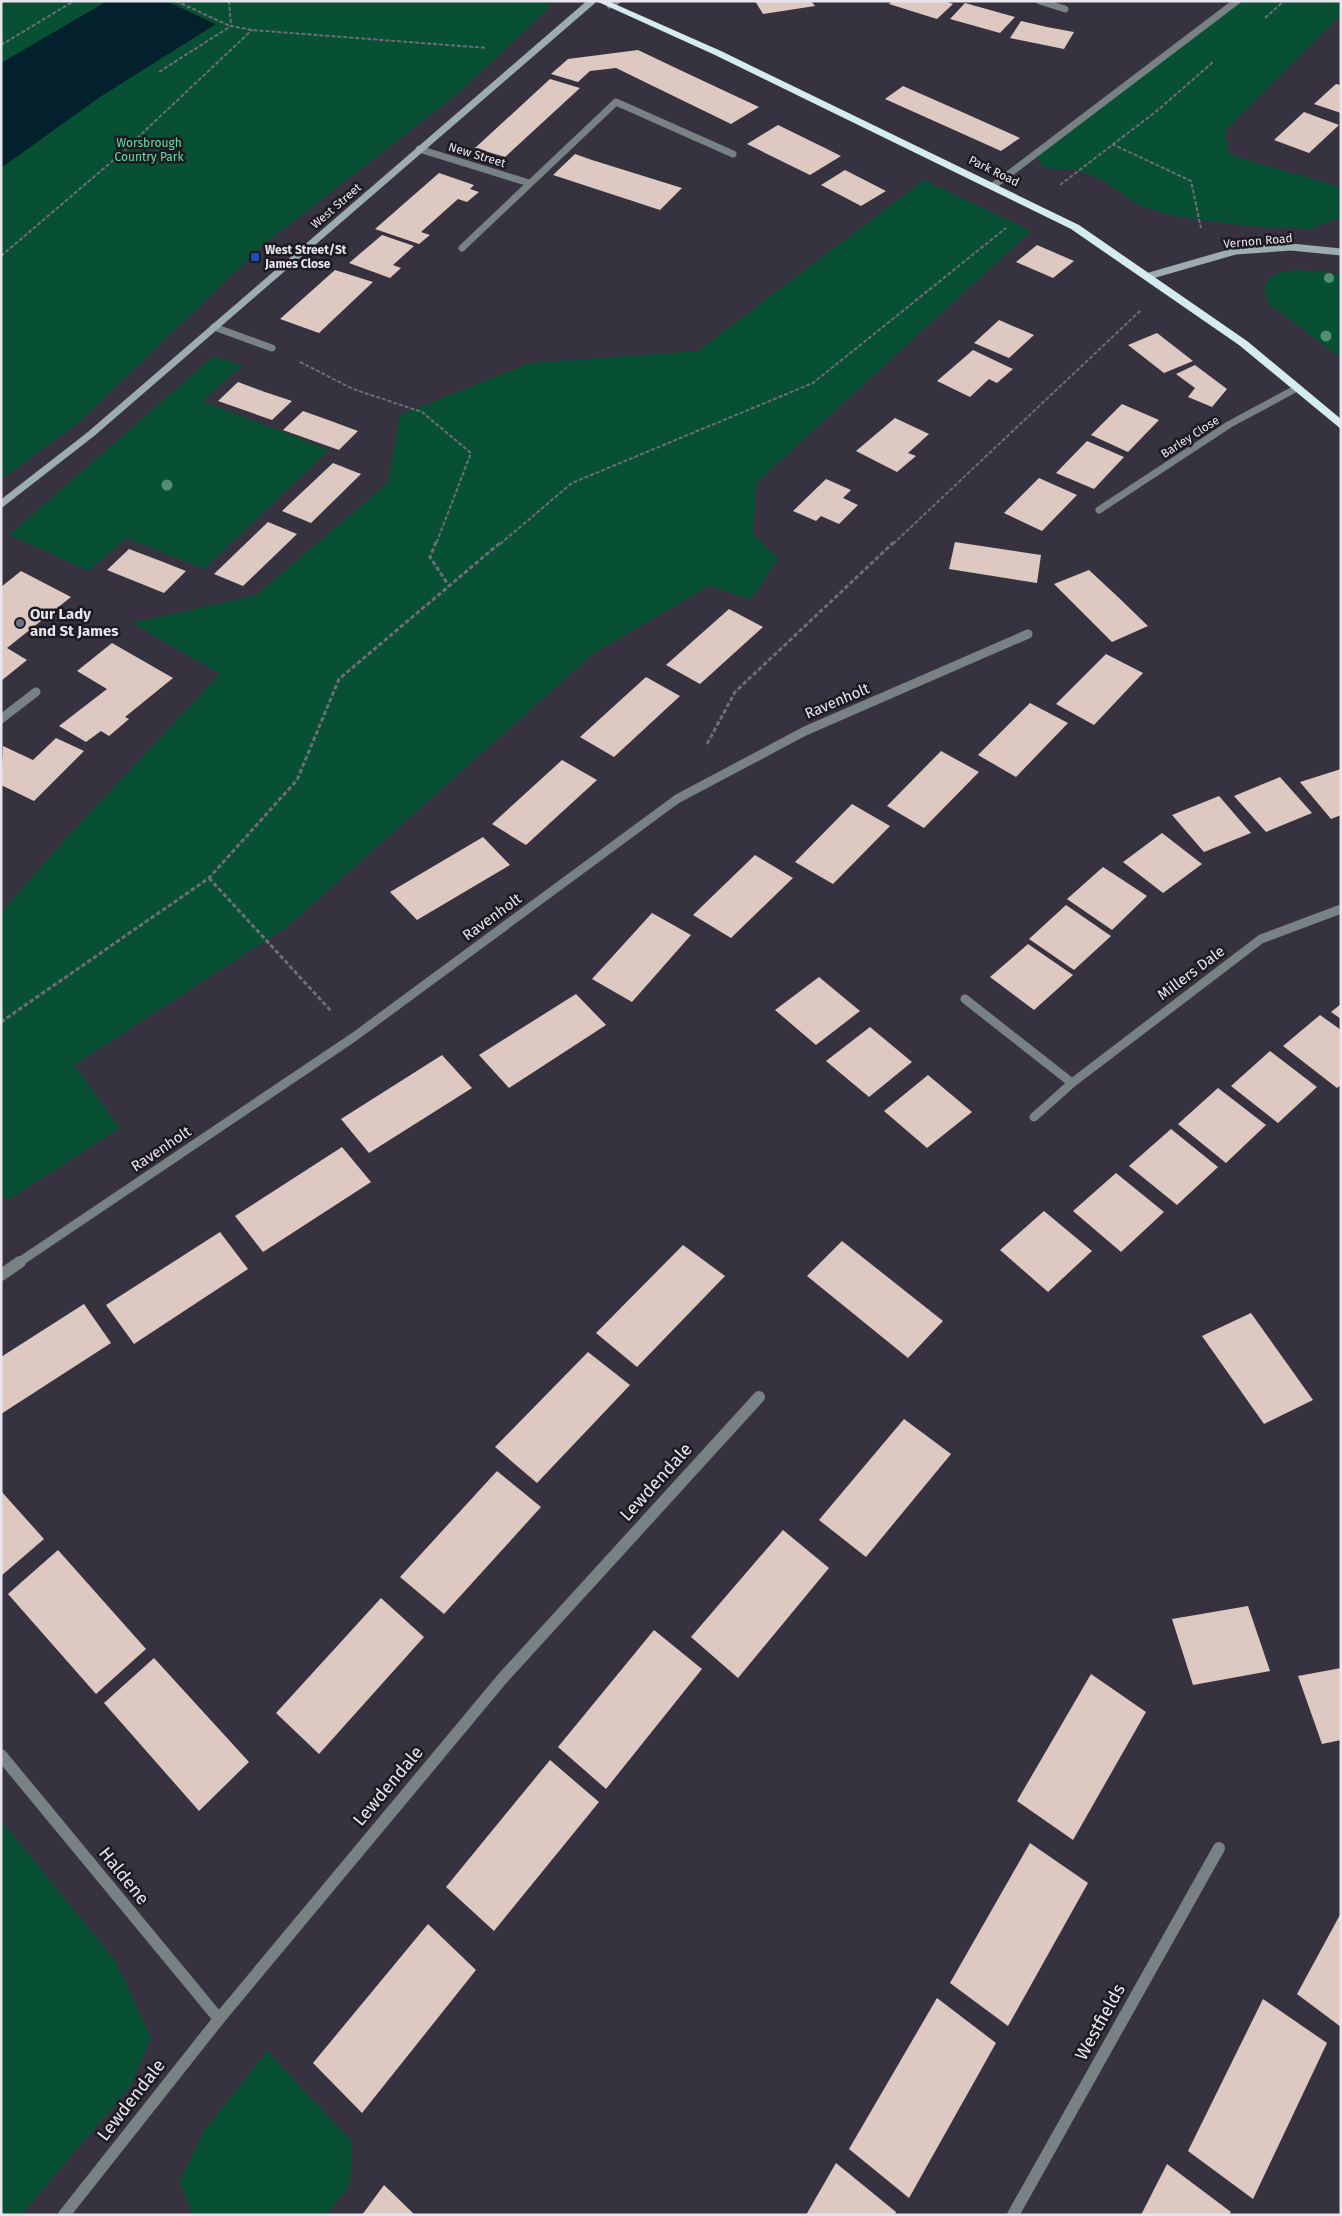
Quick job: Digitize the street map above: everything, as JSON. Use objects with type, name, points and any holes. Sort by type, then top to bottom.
[{"type":"highway","name":"Park Road","points":[[600,1],[613,3],[1075,227],[1149,276],[1243,343],[1341,425]]},
{"type":"main road","name":"West Street","points":[[1,504],[91,434],[592,1]]},
{"type":"main road","name":"Vernon Road","points":[[1149,276],[1207,258],[1236,252],[1291,247],[1341,252]]},
{"type":"street","points":[[1040,1],[1065,9]]},
{"type":"street","points":[[993,186],[1237,1]]},
{"type":"street","points":[[462,248],[616,102],[733,154]]},
{"type":"street","name":"New Street","points":[[419,149],[529,183]]},
{"type":"street","points":[[214,327],[272,348]]},
{"type":"street","name":"Barley Close","points":[[1099,510],[1230,424],[1297,388]]},
{"type":"street","name":"Ravenholt","points":[[1,1274],[354,1037],[677,799],[805,731],[1028,634]]},
{"type":"street","points":[[1,718],[36,692]]},
{"type":"street","name":"Millers Dale","points":[[1034,1117],[1072,1083],[1261,939],[1341,909]]},
{"type":"street","points":[[965,999],[1072,1083]]},
{"type":"street","name":"Lewdendale","points":[[67,2214],[219,2019],[502,1678],[759,1397]]},
{"type":"street","name":"Haldene","points":[[1,1755],[219,2019]]},
{"type":"street","name":"Westfields","points":[[1013,2215],[1220,1848]]},
{"type":"path","points":[[1,45],[74,1]]},
{"type":"path","points":[[176,1],[230,26],[252,30],[532,52]]},
{"type":"path","points":[[229,1],[230,26]]},
{"type":"path","points":[[1262,20],[1284,1]]},
{"type":"path","points":[[159,72],[230,26]]},
{"type":"path","points":[[1,256],[116,158],[252,30]]},
{"type":"path","points":[[1,1022],[209,878],[296,780],[339,679],[572,483],[813,383],[1112,144],[1158,110],[1217,59]]},
{"type":"path","points":[[1112,144],[1191,181],[1207,258]]},
{"type":"path","points":[[677,799],[735,692],[1165,288]]},
{"type":"path","points":[[272,348],[352,389],[422,412],[470,453],[448,518],[430,557],[449,586]]},
{"type":"path","points":[[209,878],[354,1037]]},
{"type":"green space","name":"Worsbrough Country Park","points":[[1,1],[543,1],[552,5],[455,96],[263,245],[79,422],[1,480]]},
{"type":"green space","points":[[1240,1],[1341,1],[1341,15],[1225,130],[1229,154],[1341,188],[1339,218],[1310,229],[1249,226],[1178,217],[1138,205],[1102,180],[1077,170],[1043,168],[1037,156]]},
{"type":"green space","points":[[924,180],[1031,231],[757,482],[753,534],[778,559],[751,599],[709,586],[594,653],[287,927],[74,1065],[120,1128],[7,1201],[1,1194],[1,913],[69,835],[220,674],[132,623],[256,595],[388,483],[400,415],[530,363],[698,351]]},
{"type":"green space","points":[[1299,270],[1341,274],[1341,358],[1268,303],[1264,290],[1268,279],[1281,272]]},
{"type":"green space","points":[[214,356],[242,366],[202,401],[329,450],[204,569],[126,538],[89,571],[9,535]]},
{"type":"green space","points":[[1,1820],[116,1962],[151,2038],[130,2087],[21,2215],[1,2215]]},
{"type":"green space","points":[[267,2051],[352,2142],[350,2184],[327,2215],[192,2215],[180,2181],[204,2131]]},
{"type":"water","points":[[107,1],[166,1],[216,24],[100,97],[1,168],[1,63]]},
{"type":"building","points":[[755,1],[811,1],[815,6],[763,14]]},
{"type":"building","points":[[892,1],[945,1],[953,4],[937,19],[889,4]]},
{"type":"building","points":[[965,3],[1015,17],[1000,33],[950,19]]},
{"type":"building","points":[[1021,21],[1074,32],[1064,49],[1010,38]]},
{"type":"building","points":[[638,50],[759,107],[731,124],[616,68],[590,71],[578,82],[551,74],[568,59]]},
{"type":"building","points":[[550,79],[580,88],[505,157],[475,148]]},
{"type":"building","points":[[1336,84],[1341,85],[1341,113],[1314,104]]},
{"type":"building","points":[[903,86],[1020,138],[1001,151],[885,99]]},
{"type":"building","points":[[1304,112],[1339,125],[1309,153],[1274,140]]},
{"type":"building","points":[[778,125],[841,156],[810,175],[747,144]]},
{"type":"building","points":[[575,154],[682,188],[660,210],[553,175]]},
{"type":"building","points":[[845,170],[886,191],[861,206],[821,185]]},
{"type":"building","points":[[439,173],[474,185],[470,189],[479,192],[467,202],[458,199],[421,232],[430,235],[419,244],[375,229]]},
{"type":"building","points":[[382,235],[414,246],[393,265],[401,268],[390,278],[349,263]]},
{"type":"building","points":[[1037,245],[1074,261],[1053,278],[1016,262]]},
{"type":"building","points":[[335,270],[373,282],[319,333],[280,319]]},
{"type":"building","points":[[999,320],[1034,335],[1009,358],[974,343]]},
{"type":"building","points":[[1157,333],[1193,361],[1164,373],[1128,345]]},
{"type":"building","points":[[973,350],[1013,369],[997,383],[989,379],[970,397],[937,381]]},
{"type":"building","points":[[1195,365],[1227,389],[1212,407],[1188,397],[1195,388],[1176,374]]},
{"type":"building","points":[[238,382],[292,401],[272,420],[218,401]]},
{"type":"building","points":[[1122,404],[1159,420],[1128,452],[1091,435]]},
{"type":"building","points":[[303,411],[358,431],[339,450],[283,430]]},
{"type":"building","points":[[895,418],[929,434],[908,453],[916,456],[897,472],[856,451]]},
{"type":"building","points":[[1087,441],[1124,457],[1094,489],[1056,473]]},
{"type":"building","points":[[333,463],[361,474],[311,523],[282,511]]},
{"type":"building","points":[[1039,478],[1077,495],[1042,531],[1004,513]]},
{"type":"building","points":[[826,479],[851,490],[843,498],[858,505],[839,524],[821,516],[816,521],[793,511]]},
{"type":"building","points":[[268,522],[297,534],[243,586],[214,574]]},
{"type":"building","points":[[955,542],[1041,555],[1037,583],[949,569]]},
{"type":"building","points":[[129,549],[186,571],[164,593],[107,570]]},
{"type":"building","points":[[1089,570],[1148,626],[1112,642],[1054,584]]},
{"type":"building","name":"Our Lady and St James","points":[[21,571],[71,597],[7,648],[27,660],[1,681],[1,587]]},
{"type":"building","points":[[729,609],[763,627],[700,684],[666,665]]},
{"type":"building","points":[[112,643],[173,678],[125,717],[129,719],[109,736],[101,731],[86,742],[59,726],[107,689],[77,671]]},
{"type":"building","points":[[1106,654],[1143,673],[1094,725],[1056,704]]},
{"type":"building","points":[[646,677],[680,696],[614,757],[580,737]]},
{"type":"building","points":[[1030,703],[1068,723],[1016,777],[978,755]]},
{"type":"building","points":[[56,738],[84,751],[34,801],[1,785],[3,746],[33,760]]},
{"type":"building","points":[[941,751],[979,772],[924,828],[887,806]]},
{"type":"building","points":[[562,760],[597,780],[526,845],[492,824]]},
{"type":"building","points":[[1341,769],[1341,815],[1331,819],[1300,782]]},
{"type":"building","points":[[1280,777],[1312,813],[1266,832],[1234,796]]},
{"type":"building","points":[[1219,796],[1251,833],[1204,852],[1172,815]]},
{"type":"building","points":[[852,804],[890,826],[833,884],[795,862]]},
{"type":"building","points":[[1162,833],[1202,864],[1163,893],[1123,862]]},
{"type":"building","points":[[483,837],[510,865],[417,920],[390,892]]},
{"type":"building","points":[[755,855],[793,878],[731,938],[693,915]]},
{"type":"building","points":[[1103,867],[1147,896],[1112,930],[1067,899]]},
{"type":"building","points":[[1066,905],[1111,936],[1074,970],[1029,939]]},
{"type":"building","points":[[652,913],[691,935],[632,1002],[592,979]]},
{"type":"building","points":[[1028,944],[1073,975],[1034,1010],[990,977]]},
{"type":"building","points":[[819,977],[860,1011],[816,1045],[775,1010]]},
{"type":"building","points":[[576,994],[606,1025],[509,1088],[479,1055]]},
{"type":"building","points":[[1341,1004],[1341,1019],[1331,1012]]},
{"type":"building","points":[[1320,1015],[1341,1030],[1341,1085],[1337,1088],[1283,1046]]},
{"type":"building","points":[[870,1027],[912,1062],[869,1097],[826,1061]]},
{"type":"building","points":[[1270,1051],[1317,1087],[1278,1123],[1231,1086]]},
{"type":"building","points":[[442,1055],[472,1088],[369,1153],[341,1119]]},
{"type":"building","points":[[928,1075],[972,1112],[927,1148],[884,1111]]},
{"type":"building","points":[[1218,1088],[1266,1125],[1226,1163],[1178,1124]]},
{"type":"building","points":[[1171,1129],[1218,1167],[1177,1205],[1129,1166]]},
{"type":"building","points":[[342,1147],[371,1182],[263,1252],[235,1216]]},
{"type":"building","points":[[1116,1173],[1164,1212],[1121,1252],[1073,1211]]},
{"type":"building","points":[[1044,1211],[1092,1251],[1048,1292],[1000,1250]]},
{"type":"building","points":[[220,1232],[248,1269],[134,1344],[106,1305]]},
{"type":"building","points":[[842,1241],[943,1321],[908,1358],[807,1276]]},
{"type":"building","points":[[683,1245],[725,1276],[637,1367],[596,1333]]},
{"type":"building","points":[[84,1304],[111,1343],[1,1414],[1,1357]]},
{"type":"building","points":[[1251,1313],[1313,1400],[1264,1424],[1202,1336]]},
{"type":"building","points":[[588,1352],[630,1385],[537,1483],[495,1447]]},
{"type":"building","points":[[904,1419],[951,1454],[866,1557],[819,1520]]},
{"type":"building","points":[[497,1471],[541,1507],[444,1614],[400,1577]]},
{"type":"building","points":[[1,1491],[44,1539],[1,1576]]},
{"type":"building","points":[[783,1530],[829,1568],[738,1678],[691,1637]]},
{"type":"building","points":[[58,1550],[146,1649],[96,1694],[8,1594]]},
{"type":"building","points":[[381,1598],[424,1637],[319,1754],[276,1713]]},
{"type":"building","points":[[1248,1606],[1270,1671],[1193,1685],[1172,1619]]},
{"type":"building","points":[[654,1630],[702,1669],[606,1789],[558,1747]]},
{"type":"building","points":[[154,1658],[249,1762],[199,1811],[104,1703]]},
{"type":"building","points":[[1341,1668],[1341,1740],[1322,1744],[1298,1676]]},
{"type":"building","points":[[1091,1674],[1146,1712],[1073,1840],[1017,1801]]},
{"type":"building","points":[[550,1760],[599,1802],[494,1931],[446,1887]]},
{"type":"building","points":[[1030,1843],[1088,1883],[1008,2026],[950,1983]]},
{"type":"building","points":[[1341,1913],[1341,2027],[1297,1994]]},
{"type":"building","points":[[428,1924],[476,1970],[362,2113],[313,2063]]},
{"type":"building","points":[[937,1998],[996,2043],[909,2198],[849,2149]]},
{"type":"building","points":[[1263,1999],[1327,2043],[1253,2199],[1188,2151]]},
{"type":"building","points":[[836,2163],[896,2212],[895,2215],[806,2215]]},
{"type":"building","points":[[1167,2164],[1231,2212],[1229,2215],[1141,2215]]},
{"type":"building","points":[[384,2185],[415,2215],[362,2215]]},
{"type":"place","name":"West Street/St James Close","points":[[255,257]]},
{"type":"place","name":"Our Lady and St James","points":[[20,623]]}]
